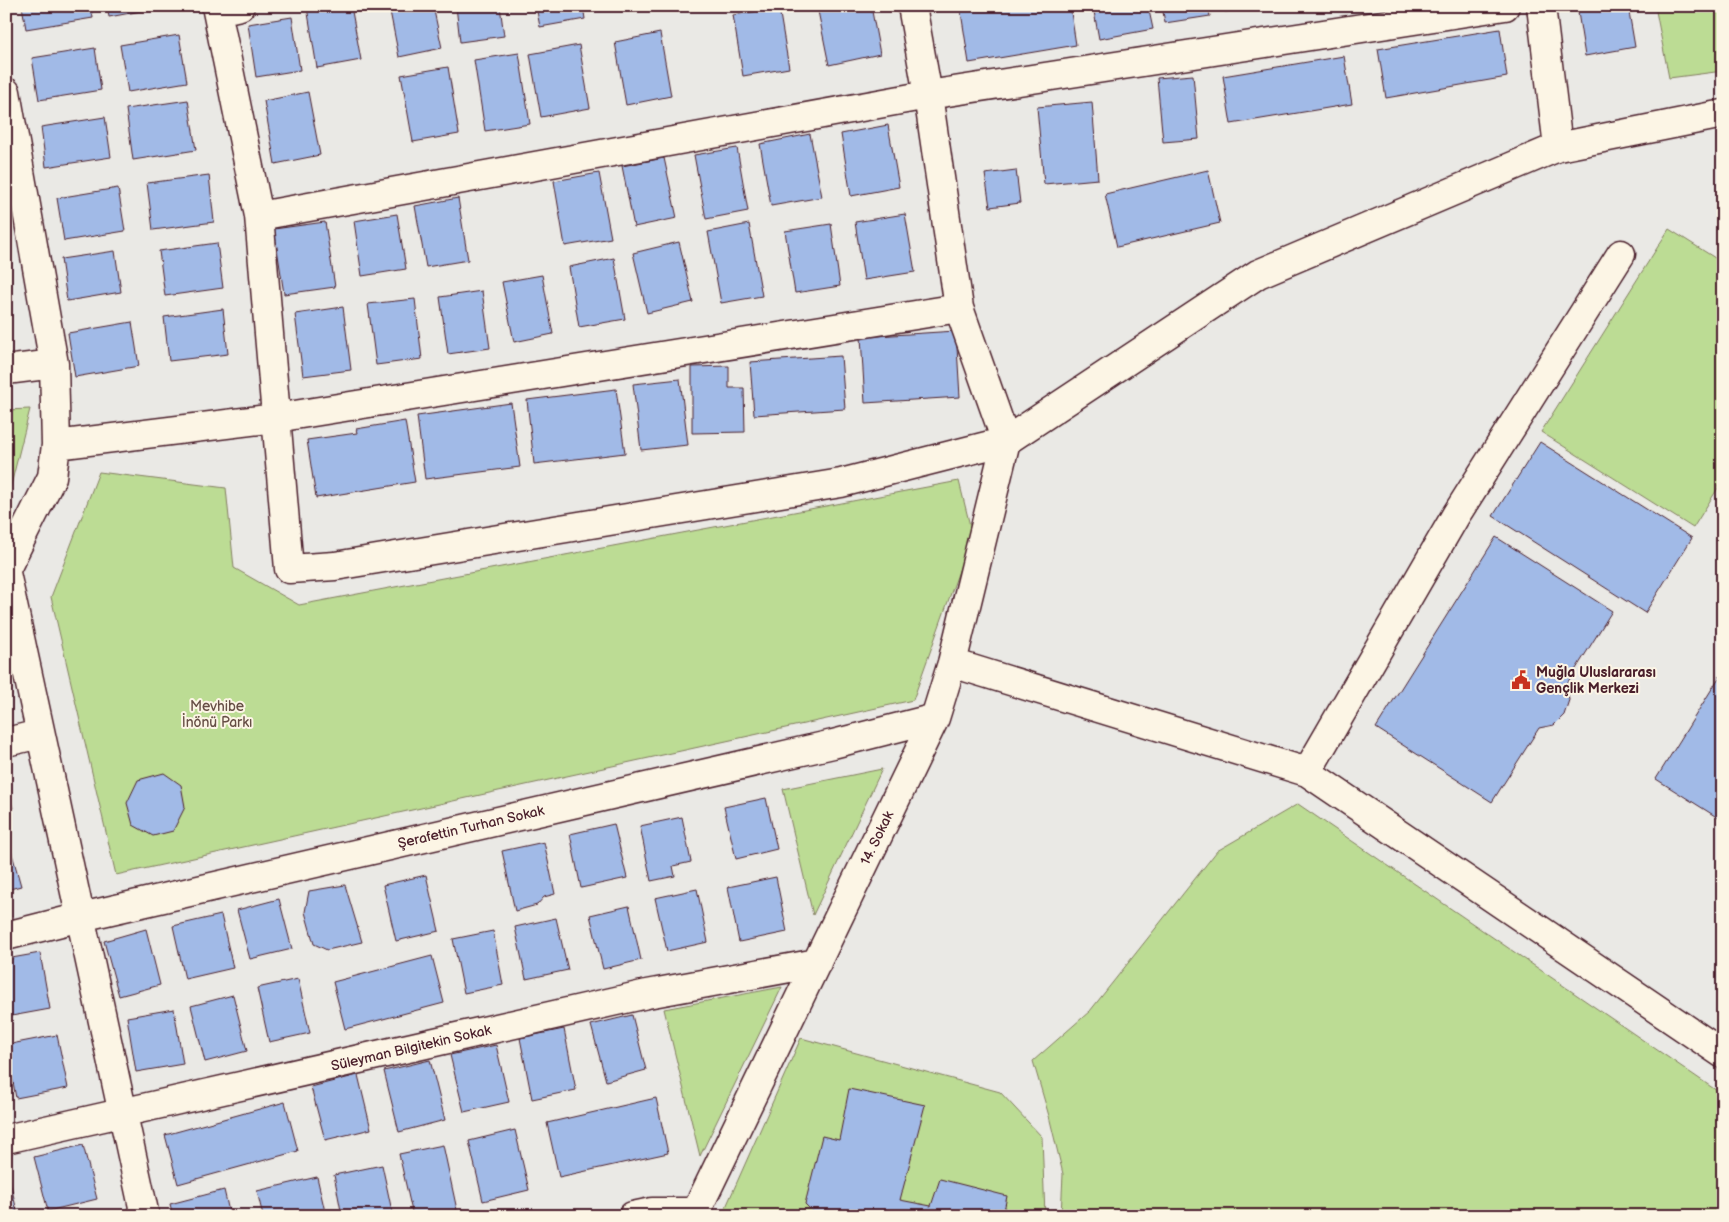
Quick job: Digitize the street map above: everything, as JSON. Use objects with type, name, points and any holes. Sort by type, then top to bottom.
[{"type":"street","points":[[912,6],[928,95],[958,308],[1006,441]]},
{"type":"street","points":[[259,216],[928,95],[1505,6]]},
{"type":"street","points":[[1541,6],[1558,147]]},
{"type":"street","points":[[224,8],[259,216],[289,569],[344,565],[840,483],[1006,441],[1258,274],[1558,147],[1723,114]]},
{"type":"street","points":[[6,92],[54,364],[56,446],[52,477],[6,571],[144,1216]]},
{"type":"street","points":[[1307,772],[1456,515],[1622,254]]},
{"type":"street","points":[[56,446],[276,418],[958,308]]},
{"type":"street","points":[[6,370],[54,364]]},
{"type":"street","name":"14. Sokak","points":[[695,1214],[935,718],[952,663],[1006,441]]},
{"type":"street","points":[[952,663],[1307,772],[1723,1054]]},
{"type":"street","name":"Şerafettin Turhan Sokak","points":[[6,936],[81,917],[833,744],[935,718]]},
{"type":"street","points":[[6,742],[40,734]]},
{"type":"street","name":"Süleyman Bilgitekin Sokak","points":[[6,1139],[647,994],[817,963]]},
{"type":"street","points":[[633,1216],[652,1212],[695,1214]]},
{"type":"green space","points":[[1655,6],[1723,6],[1723,71],[1669,78]]},
{"type":"green space","points":[[1669,229],[1723,263],[1723,337],[1720,340],[1723,342],[1723,480],[1693,528],[1541,432]]},
{"type":"green space","points":[[30,409],[6,505],[6,410]]},
{"type":"green space","name":"Mevhibe İnönü Parkı","points":[[99,472],[226,488],[234,568],[299,605],[959,481],[972,534],[913,700],[116,875],[51,597]]},
{"type":"green space","points":[[882,769],[813,915],[783,789]]},
{"type":"green space","points":[[1298,804],[1723,1095],[1723,1216],[1061,1216],[1063,1174],[1033,1061],[1090,1011],[1217,851]]},
{"type":"green space","points":[[782,987],[700,1156],[664,1009]]},
{"type":"green space","points":[[801,1038],[1000,1092],[1042,1137],[1045,1216],[722,1216]]},
{"type":"building","points":[[22,6],[91,6],[93,18],[26,29]]},
{"type":"building","points":[[107,6],[168,6],[109,17]]},
{"type":"building","points":[[351,6],[361,60],[317,68],[307,7]]},
{"type":"building","points":[[389,6],[433,6],[442,48],[399,57]]},
{"type":"building","points":[[456,6],[500,6],[504,36],[460,42]]},
{"type":"building","points":[[536,6],[583,6],[585,19],[540,27]]},
{"type":"building","points":[[817,6],[871,6],[880,54],[829,65]]},
{"type":"building","points":[[960,6],[1070,6],[1076,45],[969,63]]},
{"type":"building","points":[[1093,6],[1148,6],[1153,29],[1099,39]]},
{"type":"building","points":[[1162,6],[1208,6],[1210,16],[1165,23]]},
{"type":"building","points":[[1224,6],[1269,6],[1225,12]]},
{"type":"building","points":[[1577,6],[1628,6],[1635,47],[1585,56]]},
{"type":"building","points":[[779,8],[789,68],[743,76],[733,15]]},
{"type":"building","points":[[292,17],[300,70],[256,77],[248,24]]},
{"type":"building","points":[[1500,29],[1507,77],[1386,98],[1378,49]]},
{"type":"building","points":[[660,33],[671,96],[626,105],[615,42]]},
{"type":"building","points":[[179,35],[187,82],[128,92],[120,45]]},
{"type":"building","points":[[579,45],[590,108],[541,117],[530,54]]},
{"type":"building","points":[[95,48],[101,90],[39,100],[32,58]]},
{"type":"building","points":[[519,53],[530,124],[485,131],[474,60]]},
{"type":"building","points":[[1344,56],[1352,104],[1231,124],[1223,76]]},
{"type":"building","points":[[448,67],[459,134],[413,142],[401,75]]},
{"type":"building","points":[[1193,75],[1199,139],[1163,142],[1157,78]]},
{"type":"building","points":[[308,92],[320,155],[275,164],[264,101]]},
{"type":"building","points":[[188,100],[196,150],[133,160],[126,109]]},
{"type":"building","points":[[1092,102],[1098,179],[1044,184],[1037,107]]},
{"type":"building","points":[[105,117],[111,157],[46,167],[41,127]]},
{"type":"building","points":[[888,125],[899,187],[851,196],[841,134]]},
{"type":"building","points":[[810,134],[822,197],[771,206],[760,144]]},
{"type":"building","points":[[737,148],[748,211],[706,219],[694,155]]},
{"type":"building","points":[[664,158],[677,218],[634,227],[622,166]]},
{"type":"building","points":[[1016,170],[1020,203],[990,207],[985,174]]},
{"type":"building","points":[[1208,170],[1220,223],[1117,247],[1105,194]]},
{"type":"building","points":[[599,173],[611,238],[565,246],[554,181]]},
{"type":"building","points":[[209,175],[214,222],[153,230],[147,183]]},
{"type":"building","points":[[118,188],[125,231],[64,241],[57,198]]},
{"type":"building","points":[[458,198],[468,260],[426,267],[415,206]]},
{"type":"building","points":[[397,214],[406,269],[362,276],[354,221]]},
{"type":"building","points":[[905,214],[915,272],[864,280],[855,222]]},
{"type":"building","points":[[325,222],[335,287],[284,294],[274,229]]},
{"type":"building","points":[[749,224],[762,296],[721,303],[708,232]]},
{"type":"building","points":[[831,224],[840,286],[795,293],[785,231]]},
{"type":"building","points":[[679,242],[693,302],[647,313],[633,253]]},
{"type":"building","points":[[217,243],[223,288],[165,296],[159,251]]},
{"type":"building","points":[[115,251],[121,292],[67,301],[61,259]]},
{"type":"building","points":[[614,258],[625,319],[579,327],[569,267]]},
{"type":"building","points":[[542,275],[553,334],[514,342],[502,282]]},
{"type":"building","points":[[482,291],[490,348],[448,354],[440,297]]},
{"type":"building","points":[[415,299],[422,359],[376,365],[368,304]]},
{"type":"building","points":[[343,307],[351,370],[303,376],[295,314]]},
{"type":"building","points":[[223,309],[228,354],[169,361],[164,317]]},
{"type":"building","points":[[132,322],[139,366],[75,377],[68,333]]},
{"type":"building","points":[[956,331],[960,397],[865,403],[861,337]]},
{"type":"building","points":[[841,356],[845,409],[754,415],[750,362]]},
{"type":"building","points":[[729,366],[729,388],[744,388],[745,432],[692,433],[692,367]]},
{"type":"building","points":[[680,379],[688,445],[641,450],[633,384]]},
{"type":"building","points":[[616,389],[625,453],[534,464],[527,400]]},
{"type":"building","points":[[511,403],[520,467],[425,479],[417,416]]},
{"type":"building","points":[[405,421],[415,482],[316,498],[307,440],[357,433],[356,429]]},
{"type":"building","points":[[1540,442],[1692,538],[1645,613],[1493,516]]},
{"type":"building","points":[[1496,537],[1612,611],[1566,685],[1569,700],[1564,715],[1554,725],[1539,728],[1492,802],[1376,728]]},
{"type":"building","points":[[1723,671],[1723,821],[1656,779]]},
{"type":"building","points":[[164,773],[181,785],[185,807],[173,831],[153,836],[133,825],[127,803],[138,780]]},
{"type":"building","points":[[6,784],[13,808],[6,810]]},
{"type":"building","points":[[766,798],[777,849],[736,859],[724,807]]},
{"type":"building","points":[[682,817],[691,862],[673,866],[675,876],[651,881],[640,826]]},
{"type":"building","points":[[614,824],[627,878],[581,888],[570,834]]},
{"type":"building","points":[[6,837],[21,886],[6,890]]},
{"type":"building","points":[[544,842],[555,894],[544,897],[537,905],[515,911],[502,851]]},
{"type":"building","points":[[426,875],[439,931],[396,941],[383,885]]},
{"type":"building","points":[[776,877],[787,932],[739,942],[728,887]]},
{"type":"building","points":[[345,885],[362,942],[327,950],[314,944],[305,912],[309,891]]},
{"type":"building","points":[[697,889],[708,942],[667,951],[655,898]]},
{"type":"building","points":[[279,899],[292,949],[250,959],[237,910]]},
{"type":"building","points":[[629,906],[641,960],[603,969],[590,915]]},
{"type":"building","points":[[221,915],[233,968],[185,979],[173,926]]},
{"type":"building","points":[[556,918],[568,970],[526,979],[515,927]]},
{"type":"building","points":[[146,929],[160,985],[119,996],[104,941]]},
{"type":"building","points":[[493,931],[503,985],[464,993],[453,939]]},
{"type":"building","points":[[40,953],[50,1009],[6,1017],[6,959]]},
{"type":"building","points":[[432,956],[444,1003],[345,1029],[333,982]]},
{"type":"building","points":[[298,979],[310,1033],[269,1042],[257,988]]},
{"type":"building","points":[[233,995],[247,1051],[205,1062],[191,1006]]},
{"type":"building","points":[[174,1009],[183,1064],[136,1072],[127,1017]]},
{"type":"building","points":[[632,1015],[646,1070],[606,1081],[591,1025]]},
{"type":"building","points":[[564,1029],[576,1090],[532,1099],[520,1038]]},
{"type":"building","points":[[57,1035],[68,1088],[16,1098],[6,1045]]},
{"type":"building","points":[[496,1045],[509,1102],[464,1112],[450,1055]]},
{"type":"building","points":[[430,1060],[445,1120],[399,1132],[384,1071]]},
{"type":"building","points":[[358,1075],[371,1129],[325,1140],[311,1087]]},
{"type":"building","points":[[849,1089],[925,1105],[900,1200],[931,1206],[940,1179],[1007,1196],[1003,1216],[813,1216],[813,1212],[805,1204],[822,1136],[839,1140]]},
{"type":"building","points":[[656,1098],[668,1153],[559,1177],[547,1123]]},
{"type":"building","points":[[285,1102],[298,1151],[178,1184],[165,1135]]},
{"type":"building","points":[[515,1130],[529,1190],[483,1201],[469,1141]]},
{"type":"building","points":[[83,1145],[97,1199],[48,1211],[34,1157]]},
{"type":"building","points":[[443,1145],[457,1210],[431,1216],[413,1216],[399,1154]]},
{"type":"building","points":[[6,1163],[18,1216],[6,1216]]},
{"type":"building","points":[[382,1165],[393,1216],[342,1216],[334,1175]]},
{"type":"building","points":[[317,1177],[326,1216],[263,1216],[257,1191]]},
{"type":"building","points":[[224,1190],[230,1216],[173,1216],[170,1204]]},
{"type":"place","name":"Muğla Uluslararası Gençlik Merkezi","points":[[1521,680]]}]
